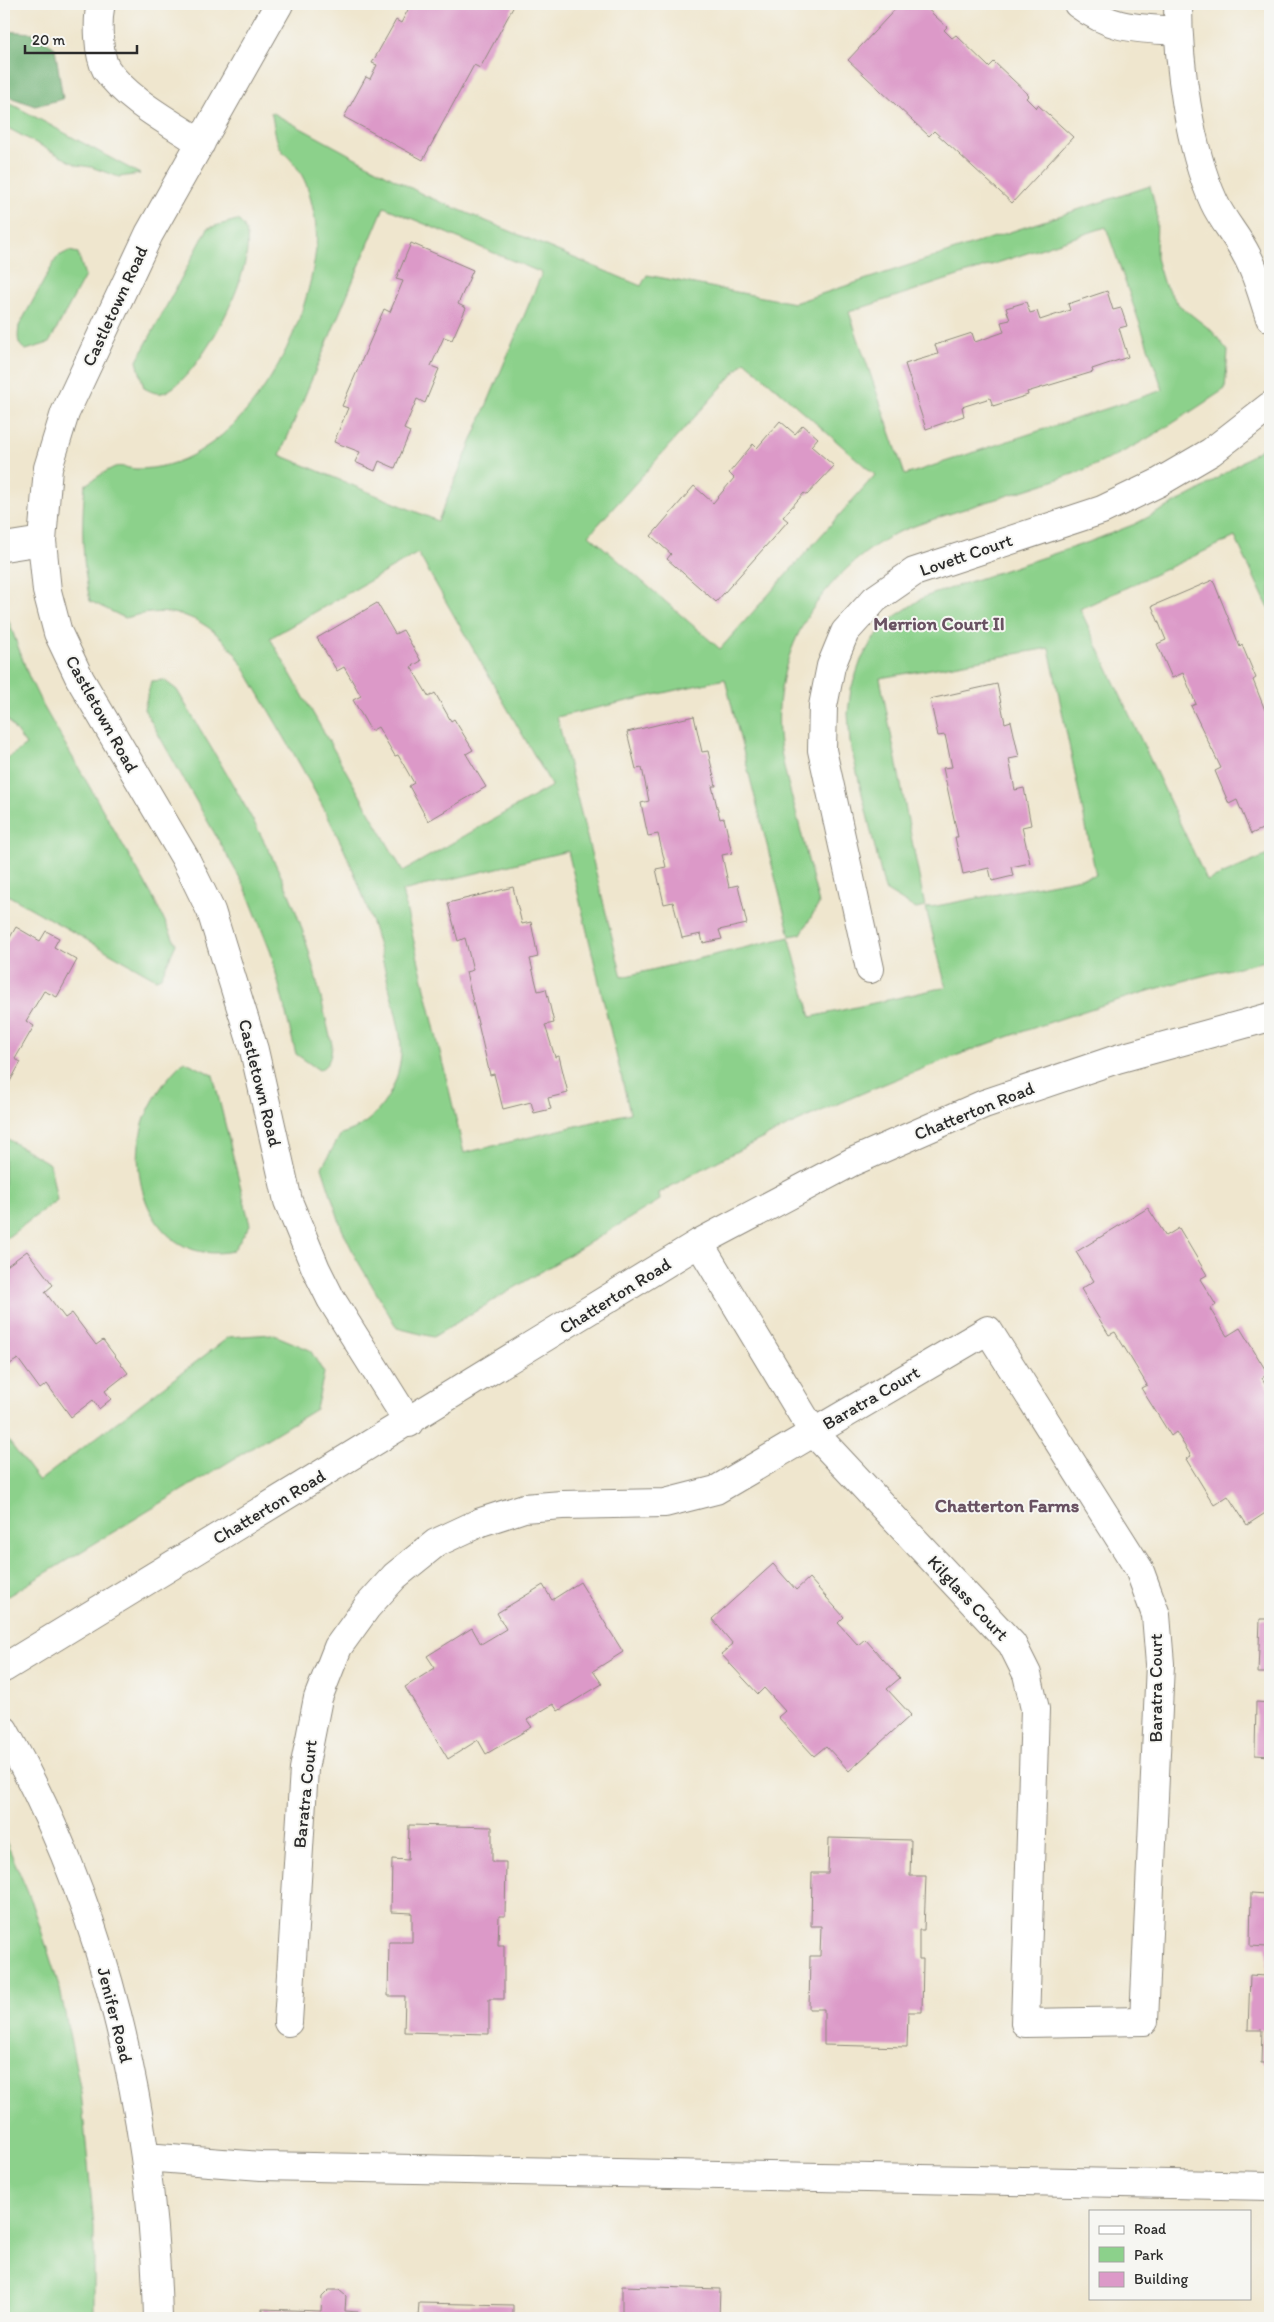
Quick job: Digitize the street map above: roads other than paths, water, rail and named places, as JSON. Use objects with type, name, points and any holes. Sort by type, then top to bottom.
[{"type":"street","points":[[101,4],[99,40],[106,68],[136,101],[201,142]]},
{"type":"street","name":"Castletown Road","points":[[279,4],[149,234],[65,413],[48,468],[42,541],[47,590],[58,633],[80,679],[185,858],[211,911],[254,1050],[288,1201],[316,1269],[331,1300],[409,1422]]},
{"type":"street","points":[[1078,4],[1096,17],[1121,27],[1178,31]]},
{"type":"street","points":[[1178,4],[1178,31],[1184,90],[1198,156],[1214,202],[1247,255],[1270,318]]},
{"type":"street","name":"Lovett Court","points":[[870,969],[822,750],[823,706],[831,666],[845,632],[875,599],[914,572],[1102,510],[1158,484],[1211,452],[1270,406]]},
{"type":"street","points":[[4,547],[42,541]]},
{"type":"street","name":"Chatterton Road","points":[[4,1668],[699,1243],[852,1162],[984,1104],[1117,1059],[1270,1017]]},
{"type":"street","name":"Kilglass Court","points":[[699,1243],[813,1432],[1012,1644],[1027,1674],[1035,1709],[1025,2023]]},
{"type":"street","name":"Baratra Court","points":[[288,2022],[304,1769],[318,1698],[338,1647],[367,1607],[395,1576],[436,1543],[481,1522],[524,1508],[562,1505],[665,1503],[716,1490],[988,1330],[1139,1569],[1156,1615],[1160,1664],[1144,2021],[1025,2023]]},
{"type":"street","name":"Jenifer Road","points":[[4,1730],[47,1814],[78,1886],[108,1983],[132,2086],[145,2158],[153,2227],[158,2318]]},
{"type":"street","points":[[145,2158],[261,2166],[1270,2186]]},
{"type":"district","name":"Merrion Court II","points":[[939,623]]},
{"type":"district","name":"Chatterton Farms","points":[[1007,1505]]}]
